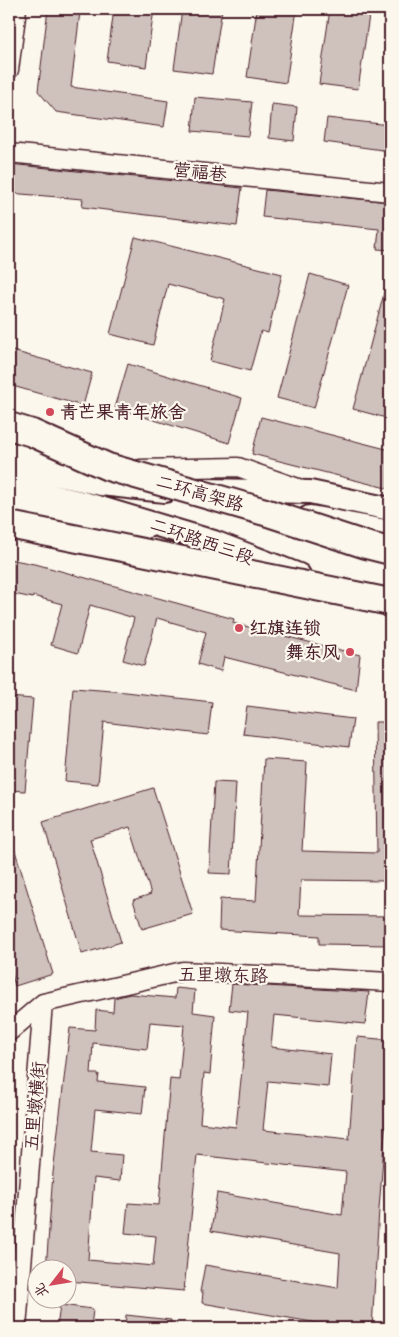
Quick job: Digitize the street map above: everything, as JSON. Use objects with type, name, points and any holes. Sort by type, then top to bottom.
[{"type":"highway","points":[[9,426],[32,434],[104,475]]},
{"type":"highway","name":"二环高架路","points":[[9,441],[104,475],[265,512],[390,551]]},
{"type":"highway","points":[[265,512],[390,534]]},
{"type":"highway","points":[[9,525],[390,602]]},
{"type":"main road","name":"二环路西三段","points":[[9,464],[104,475],[155,491],[310,492],[390,510]]},
{"type":"main road","name":"二环路西三段","points":[[9,486],[87,504],[214,542],[390,611]]},
{"type":"street","points":[[9,70],[17,9]]},
{"type":"street","name":"营福巷","points":[[9,153],[390,192]]},
{"type":"street","points":[[9,431],[140,469],[238,468],[310,492]]},
{"type":"street","points":[[9,505],[214,542]]},
{"type":"street","name":"五里墩东路","points":[[9,1032],[43,1004],[183,971],[390,982]]},
{"type":"street","name":"五里墩横街","points":[[17,1328],[43,1004]]},
{"type":"building","points":[[48,9],[80,12],[71,87],[168,101],[164,127],[56,112],[38,91]]},
{"type":"building","points":[[114,9],[154,9],[146,67],[107,61]]},
{"type":"building","points":[[182,9],[222,9],[212,74],[174,69]]},
{"type":"building","points":[[257,9],[297,9],[286,83],[247,77]]},
{"type":"building","points":[[330,9],[370,9],[358,89],[319,84]]},
{"type":"building","points":[[195,97],[252,102],[248,136],[192,131]]},
{"type":"building","points":[[272,104],[297,107],[294,141],[269,138]]},
{"type":"building","points":[[327,118],[390,125],[390,151],[324,142]]},
{"type":"building","points":[[9,164],[242,188],[237,226],[82,207],[83,199],[9,193]]},
{"type":"building","points":[[265,190],[390,202],[390,250],[377,249],[379,229],[262,217]]},
{"type":"building","points":[[135,237],[282,274],[268,333],[261,331],[250,371],[210,361],[225,299],[168,284],[153,345],[110,334]]},
{"type":"building","points":[[310,274],[348,285],[314,408],[277,398]]},
{"type":"building","points":[[386,286],[390,286],[390,419],[353,409]]},
{"type":"building","points":[[9,350],[92,373],[83,406],[9,385]]},
{"type":"building","points":[[128,364],[242,398],[229,443],[115,408]]},
{"type":"building","points":[[261,417],[390,450],[390,489],[252,454]]},
{"type":"building","points":[[9,559],[39,565],[234,619],[233,623],[360,655],[356,690],[224,657],[221,671],[198,664],[206,632],[157,618],[144,666],[123,660],[134,618],[90,605],[78,653],[51,645],[62,604],[33,596],[33,598],[9,593]]},
{"type":"building","points":[[73,688],[212,702],[208,735],[104,722],[98,784],[65,781]]},
{"type":"building","points":[[9,697],[33,699],[25,791],[9,790]]},
{"type":"building","points":[[247,706],[353,719],[349,747],[243,734]]},
{"type":"building","points":[[375,722],[390,722],[390,881],[301,880],[299,915],[390,916],[390,945],[319,944],[319,936],[219,930],[220,899],[256,901],[264,759],[307,762],[302,851],[377,853]]},
{"type":"building","points":[[214,782],[236,783],[231,874],[209,873]]},
{"type":"building","points":[[153,788],[193,914],[142,929],[133,900],[151,894],[130,827],[90,839],[121,942],[82,954],[43,822]]},
{"type":"building","points":[[9,841],[12,841],[53,974],[15,986],[9,964]]},
{"type":"building","points":[[232,984],[369,992],[365,1024],[274,1015],[271,1047],[331,1054],[328,1087],[268,1081],[263,1130],[349,1139],[357,1037],[390,1040],[390,1069],[372,1328],[335,1328],[335,1326],[202,1303],[203,1292],[200,1292],[205,1265],[338,1288],[340,1253],[211,1231],[217,1193],[342,1215],[346,1172],[197,1155],[184,1291],[78,1282],[78,1260],[47,1260],[53,1173],[70,1028],[95,1030],[96,1010],[113,1012],[114,998],[130,994],[175,998],[176,988],[195,990],[193,1012],[215,1015],[210,1074],[204,1073],[200,1123],[236,1127],[248,1012],[229,1010]],"holes":[[[150,1022],[184,1025],[179,1080],[170,1079],[159,1205],[128,1203],[125,1233],[156,1236],[153,1266],[88,1260],[94,1178],[120,1181],[122,1155],[91,1152],[95,1109],[142,1114],[145,1087],[98,1082],[99,1074],[91,1074],[93,1043],[147,1049]]]},
{"type":"building","points":[[78,1307],[93,1309],[91,1328],[57,1328],[59,1310],[78,1310]]},
{"type":"building","points":[[126,1315],[171,1320],[170,1328],[125,1328]]},
{"type":"place","name":"青芒果青年旅舍","points":[[50,412]]},
{"type":"place","name":"红旗连锁","points":[[239,628]]},
{"type":"place","name":"舞东风","points":[[350,652]]}]
